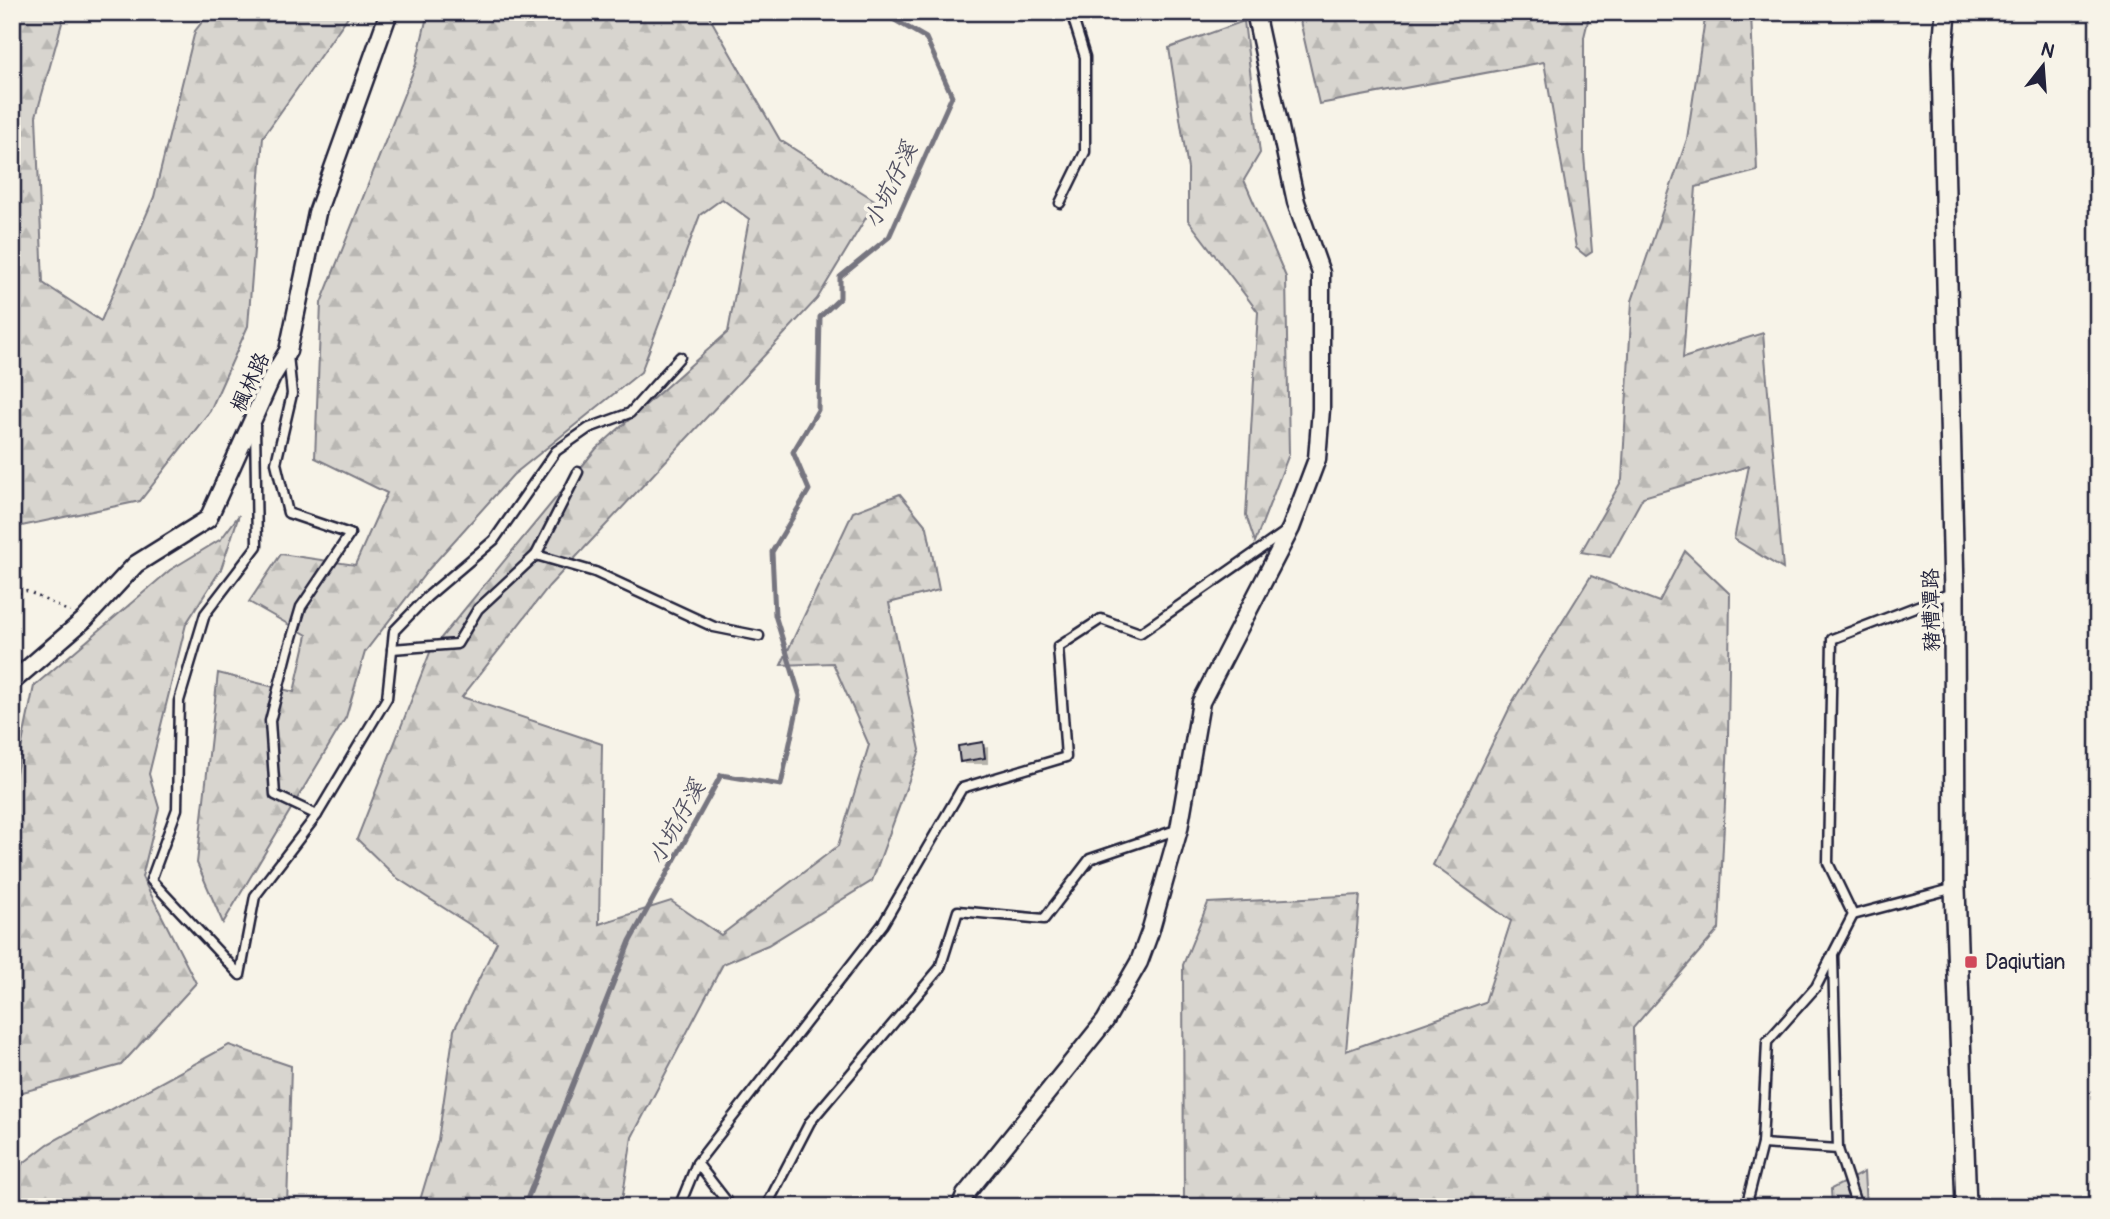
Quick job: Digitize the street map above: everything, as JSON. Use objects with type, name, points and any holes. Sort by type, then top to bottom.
[{"type":"street","name":"楓林路","points":[[12,682],[85,619],[136,564],[208,519],[255,421],[272,377],[288,351],[317,213],[389,12]]},
{"type":"street","points":[[960,1207],[974,1184],[1105,1021],[1147,942],[1179,829],[1201,702],[1291,528],[1317,459],[1321,409],[1321,273],[1296,202],[1255,12]]},
{"type":"street","name":"豬槽潭路","points":[[1946,12],[1942,76],[1954,592],[1955,888],[1966,1207]]},
{"type":"lane","points":[[1060,203],[1085,152],[1085,57],[1071,12]]},
{"type":"lane","points":[[288,351],[292,394],[276,463],[288,513],[349,534],[302,607],[270,721],[275,795],[317,815]]},
{"type":"lane","points":[[255,421],[257,546],[205,614],[179,701],[177,809],[151,880],[240,975],[255,896],[317,815],[387,698],[394,631],[427,597],[494,540],[556,451],[589,428],[630,414],[680,357]]},
{"type":"lane","points":[[392,649],[457,644],[478,609],[536,555],[578,472]]},
{"type":"lane","points":[[679,1207],[697,1163],[883,924],[962,788],[1066,757],[1058,647],[1101,619],[1140,633],[1291,528]]},
{"type":"lane","points":[[536,555],[595,572],[714,627],[760,636]]},
{"type":"lane","points":[[1853,915],[1828,863],[1832,639],[1954,592]]},
{"type":"lane","points":[[766,1207],[810,1122],[940,968],[958,911],[1044,919],[1090,859],[1179,829]]},
{"type":"lane","points":[[1745,1207],[1762,1144],[1768,1042],[1816,987],[1853,915],[1955,888]]},
{"type":"lane","points":[[1833,954],[1838,1149],[1857,1207]]},
{"type":"lane","points":[[1762,1144],[1838,1149]]},
{"type":"lane","points":[[697,1163],[731,1207]]},
{"type":"path","points":[[12,595],[27,591],[85,619]]},
{"type":"green space","points":[[12,12],[65,12],[36,116],[43,283],[101,321],[154,197],[195,31],[210,12],[349,12],[349,15],[263,137],[248,326],[210,411],[140,501],[12,528]]},
{"type":"green space","points":[[428,12],[710,12],[710,18],[780,140],[876,201],[817,299],[549,586],[462,697],[602,744],[599,924],[671,901],[721,935],[838,846],[869,745],[833,663],[781,665],[853,512],[900,494],[927,527],[939,590],[889,603],[920,750],[872,881],[768,945],[723,964],[632,1137],[621,1207],[418,1207],[438,1140],[454,1030],[497,942],[397,878],[357,839],[431,650],[596,449],[728,332],[749,219],[722,199],[700,215],[641,372],[513,475],[428,570],[365,652],[346,717],[223,923],[197,863],[218,673],[294,692],[307,635],[249,602],[281,554],[355,565],[387,493],[315,458],[321,303],[416,64]]},
{"type":"green space","points":[[1298,12],[1590,12],[1584,37],[1584,155],[1592,252],[1586,256],[1576,248],[1544,62],[1319,104]]},
{"type":"green space","points":[[1706,12],[1751,12],[1757,171],[1696,187],[1683,358],[1763,333],[1783,569],[1734,539],[1749,466],[1643,497],[1610,557],[1581,552],[1622,480],[1632,301],[1687,139]]},
{"type":"green space","points":[[1244,21],[1260,153],[1244,180],[1286,277],[1289,454],[1255,542],[1246,515],[1258,312],[1188,220],[1188,169],[1169,48]]},
{"type":"green space","points":[[239,515],[221,569],[186,624],[149,774],[159,808],[142,877],[196,983],[121,1065],[12,1095],[12,792],[34,686],[170,570],[221,539]]},
{"type":"green space","points":[[1685,551],[1730,594],[1728,740],[1719,929],[1633,1028],[1637,1207],[1184,1207],[1183,965],[1208,903],[1360,895],[1346,1051],[1485,1002],[1511,921],[1433,865],[1513,701],[1591,576],[1659,602]]},
{"type":"green space","points":[[229,1045],[291,1066],[287,1207],[12,1207],[12,1172],[48,1144]]},
{"type":"green space","points":[[1864,1172],[1866,1207],[1832,1207],[1831,1189]]},
{"type":"building","points":[[983,742],[985,758],[960,762],[958,746]]},
{"type":"waterway","name":"小坑仔溪","points":[[524,1207],[630,941],[721,775],[781,785],[800,696],[775,615],[772,552],[809,490],[793,452],[818,410],[820,317],[840,298],[840,277],[889,237],[952,96],[926,38],[881,12]]},
{"type":"place","name":"Daqiutian","points":[[1971,962]]}]
